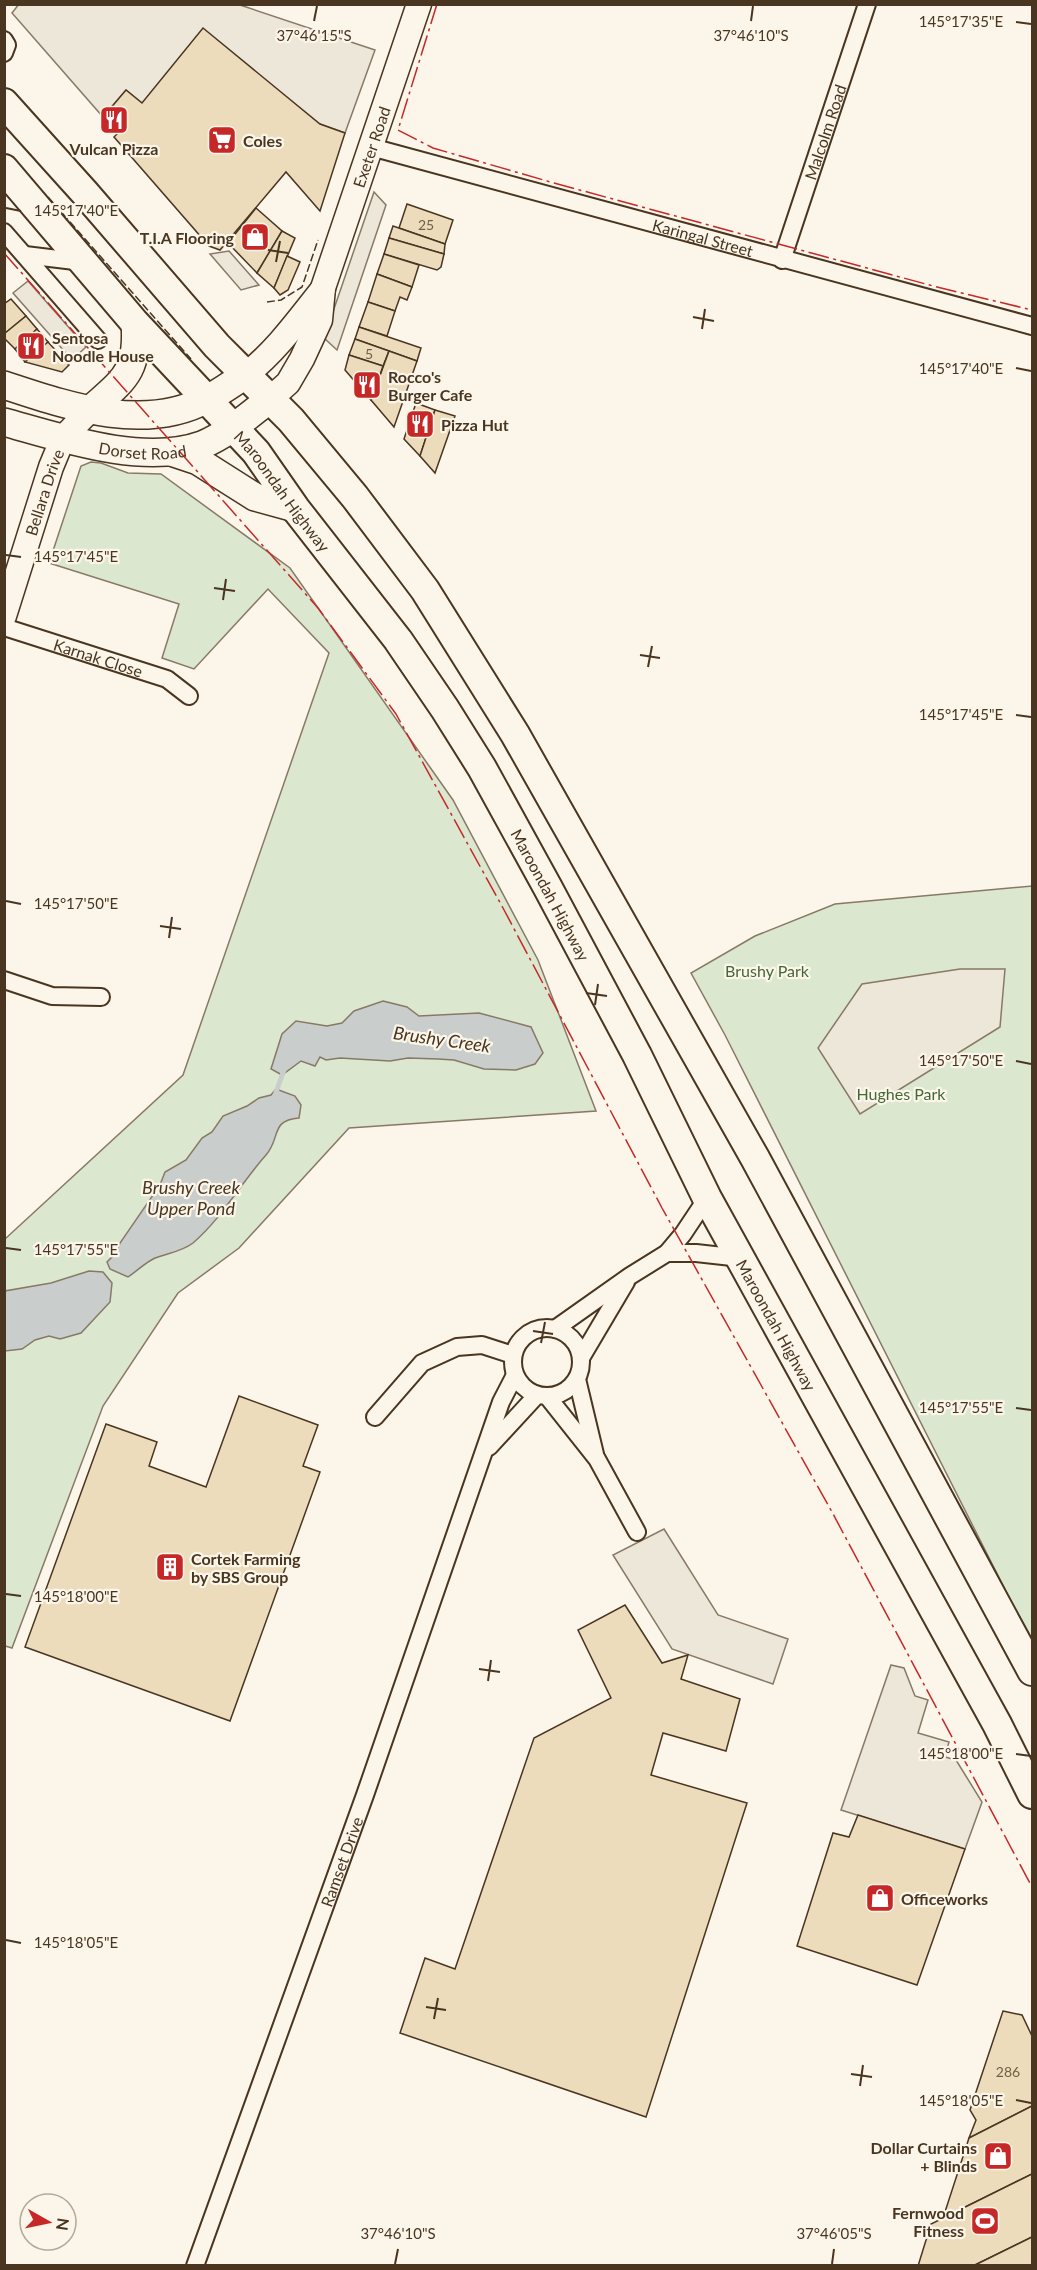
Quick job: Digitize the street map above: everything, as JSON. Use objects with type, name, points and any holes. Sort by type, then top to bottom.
[{"type":"highway","points":[[4,103],[217,346],[291,420],[355,497],[424,590],[515,734],[734,1122],[814,1265],[1032,1671]]},
{"type":"highway","name":"Maroondah Highway","points":[[4,169],[135,323],[256,452],[295,507],[398,640],[482,768],[637,1055],[707,1198],[997,1724],[1032,1794]]},
{"type":"main road","name":"Exeter Road","points":[[270,399],[288,383],[320,320],[323,288],[419,4]]},
{"type":"main road","name":"Exeter Road","points":[[247,374],[284,339],[323,288]]},
{"type":"main road","points":[[89,411],[113,389],[130,369],[136,342],[135,323]]},
{"type":"main road","name":"Dorset Road","points":[[4,386],[89,411],[154,414],[175,411],[206,400],[247,374]]},
{"type":"main road","name":"Dorset Road","points":[[4,422],[63,438],[126,450],[171,453],[201,445],[232,428],[270,399]]},
{"type":"main road","name":"Bellara Drive","points":[[4,616],[51,467],[63,438],[89,411]]},
{"type":"main road","points":[[171,453],[198,461],[255,497],[295,507]]},
{"type":"street","name":"Malcolm Road","points":[[782,260],[867,4]]},
{"type":"street","points":[[4,40],[7,45],[4,53]]},
{"type":"street","name":"Karingal Street","points":[[371,147],[1032,326]]},
{"type":"street","points":[[4,232],[98,340]]},
{"type":"street","points":[[25,255],[83,262]]},
{"type":"street","name":"Karnak Close","points":[[4,627],[167,679],[189,696]]},
{"type":"street","points":[[4,980],[52,996],[101,997]]},
{"type":"street","points":[[555,1329],[630,1276],[667,1254],[707,1198]]},
{"type":"street","points":[[667,1254],[696,1253],[741,1258]]},
{"type":"street","points":[[581,1358],[630,1276]]},
{"type":"street","points":[[544,1328],[555,1329],[573,1340],[581,1358],[580,1369],[577,1379],[564,1392],[542,1395],[528,1390],[515,1375],[513,1355],[517,1345],[533,1331],[544,1328]]},
{"type":"street","points":[[375,1417],[422,1363],[457,1347],[482,1345],[513,1355]]},
{"type":"street","name":"Ramset Drive","points":[[195,2265],[365,1795],[482,1454],[501,1402],[515,1375]]},
{"type":"street","points":[[577,1379],[597,1459]]},
{"type":"street","points":[[542,1395],[597,1459],[637,1532]]},
{"type":"street","name":"Ramset Drive","points":[[482,1454],[542,1395]]},
{"type":"green space","points":[[91,462],[101,463],[128,473],[161,474],[290,568],[453,800],[538,960],[596,1111],[349,1128],[239,1248],[178,1293],[103,1406],[12,1648],[5,1646],[5,1239],[183,1075],[329,653],[268,589],[194,669],[162,658],[179,604],[49,563],[81,466]]},
{"type":"green space","name":"Hughes Park","points":[[1032,886],[1032,1643],[725,1035],[691,973],[755,936],[835,904]]},
{"type":"shaded area","points":[[19,4],[240,5],[375,50],[345,133],[320,124],[142,103],[126,90],[103,117],[12,13]]},
{"type":"shaded area","points":[[374,192],[386,205],[337,350],[324,338]]},
{"type":"shaded area","points":[[229,251],[259,285],[241,290],[210,254]]},
{"type":"shaded area","points":[[28,281],[86,347],[72,360],[13,293]]},
{"type":"shaded area","points":[[960,969],[1005,969],[1000,1027],[860,1114],[818,1048],[862,984]]},
{"type":"shaded area","points":[[664,1529],[718,1615],[788,1639],[773,1684],[672,1649],[613,1555]]},
{"type":"shaded area","points":[[891,1665],[904,1668],[915,1696],[928,1700],[918,1733],[949,1742],[945,1757],[956,1760],[982,1802],[965,1849],[841,1810]]},
{"type":"water","points":[[383,1001],[407,1007],[419,1016],[479,1013],[531,1027],[543,1053],[535,1064],[516,1070],[484,1069],[454,1060],[408,1058],[390,1061],[340,1058],[326,1060],[320,1057],[315,1066],[301,1061],[282,1075],[271,1069],[282,1034],[296,1021],[327,1026],[342,1023],[354,1011]]},
{"type":"water","name":"Brushy Creek Upper Pond","points":[[276,1089],[295,1096],[301,1105],[299,1118],[290,1119],[280,1126],[271,1149],[203,1233],[188,1246],[152,1260],[128,1277],[110,1269],[107,1262],[116,1253],[120,1243],[160,1185],[165,1172],[186,1160],[202,1138],[212,1132],[223,1116],[259,1098],[271,1095]]},
{"type":"water","points":[[89,1271],[103,1272],[112,1283],[110,1302],[81,1333],[60,1339],[49,1336],[35,1340],[22,1349],[5,1351],[5,1291],[51,1283]]},
{"type":"building","points":[[203,28],[320,124],[345,133],[320,211],[286,172],[220,250],[209,246],[114,137],[117,134],[103,117],[126,90],[142,103]]},
{"type":"building","points":[[407,204],[453,220],[445,244],[399,228]]},
{"type":"building","name":"T.I.A Flooring","points":[[256,208],[282,231],[257,273],[228,243]]},
{"type":"building","points":[[393,226],[445,244],[444,254],[389,238]]},
{"type":"building","points":[[282,231],[295,238],[274,288],[257,273]]},
{"type":"building","points":[[389,238],[444,254],[441,267],[437,270],[384,254]]},
{"type":"building","points":[[384,254],[419,265],[412,287],[377,274]]},
{"type":"building","points":[[287,256],[300,262],[288,290],[280,295],[274,288]]},
{"type":"building","points":[[377,274],[412,287],[407,300],[400,297],[395,311],[368,302]]},
{"type":"building","points":[[11,299],[26,316],[4,334],[4,304]]},
{"type":"building","points":[[368,302],[395,311],[387,336],[359,327]]},
{"type":"building","points":[[26,316],[37,329],[15,349],[4,338],[4,334]]},
{"type":"building","points":[[359,327],[421,348],[417,361],[355,339]]},
{"type":"building","name":"Sentosa Noodle House","points":[[37,329],[48,342],[25,362],[15,349]]},
{"type":"building","points":[[355,339],[389,351],[383,366],[349,355]]},
{"type":"building","points":[[48,342],[69,365],[62,372],[25,362]]},
{"type":"building","points":[[389,351],[417,361],[394,427],[371,400]]},
{"type":"building","name":"Rocco's Burger Cafe","points":[[349,355],[383,366],[371,400],[345,370]]},
{"type":"building","name":"Pizza Hut","points":[[416,403],[435,410],[420,456],[404,439]]},
{"type":"building","points":[[435,410],[455,416],[435,473],[420,456]]},
{"type":"building","name":"Cortek Farming by SBS Group","points":[[239,1396],[318,1425],[303,1466],[320,1472],[230,1721],[25,1647],[106,1424],[157,1442],[149,1466],[206,1487]]},
{"type":"building","points":[[625,1605],[662,1663],[688,1655],[681,1679],[740,1699],[726,1751],[663,1733],[651,1775],[747,1803],[646,2117],[400,2033],[425,1958],[455,1969],[534,1738],[611,1698],[578,1630]]},
{"type":"building","name":"Officeworks","points":[[858,1815],[965,1849],[917,1985],[797,1946],[833,1833],[849,1837]]},
{"type":"building","points":[[1003,2011],[1022,2015],[1032,2036],[1032,2106],[969,2138],[976,2120],[970,2110]]},
{"type":"building","name":"Dollar Curtains + Blinds","points":[[1032,2106],[1032,2174],[943,2218],[969,2138]]},
{"type":"building","name":"Fernwood Fitness","points":[[1032,2174],[1032,2237],[973,2266],[918,2266],[931,2224]]},
{"type":"building","points":[[1032,2237],[1032,2266],[973,2266]]},
{"type":"waterway","name":"Brushy Creek","points":[[275,1095],[284,1070]]},
{"type":"fence","points":[[48,197],[191,359]]},
{"type":"fence","points":[[267,302],[281,300],[302,287],[318,240]]},
{"type":"power","points":[[437,4],[398,130],[433,148],[554,183],[933,286],[1032,310]]},
{"type":"power","points":[[4,253],[318,608],[396,714],[503,908],[662,1208],[832,1512],[1032,1887]]},
{"type":"place","name":"Vulcan Pizza","points":[[114,120]]},
{"type":"place","name":"Coles","points":[[222,140]]},
{"type":"place","name":"T.I.A Flooring","points":[[255,237]]},
{"type":"place","name":"Sentosa Noodle House","points":[[31,346]]},
{"type":"place","name":"Rocco's Burger Cafe","points":[[367,385]]},
{"type":"place","name":"Pizza Hut","points":[[420,424]]},
{"type":"place","name":"Cortek Farming by SBS Group","points":[[170,1567]]},
{"type":"place","name":"Officeworks","points":[[880,1898]]},
{"type":"place","name":"Dollar Curtains + Blinds","points":[[998,2156]]},
{"type":"place","name":"Fernwood Fitness","points":[[985,2221]]},
{"type":"park label","name":"Brushy Park","points":[[767,970]]}]
